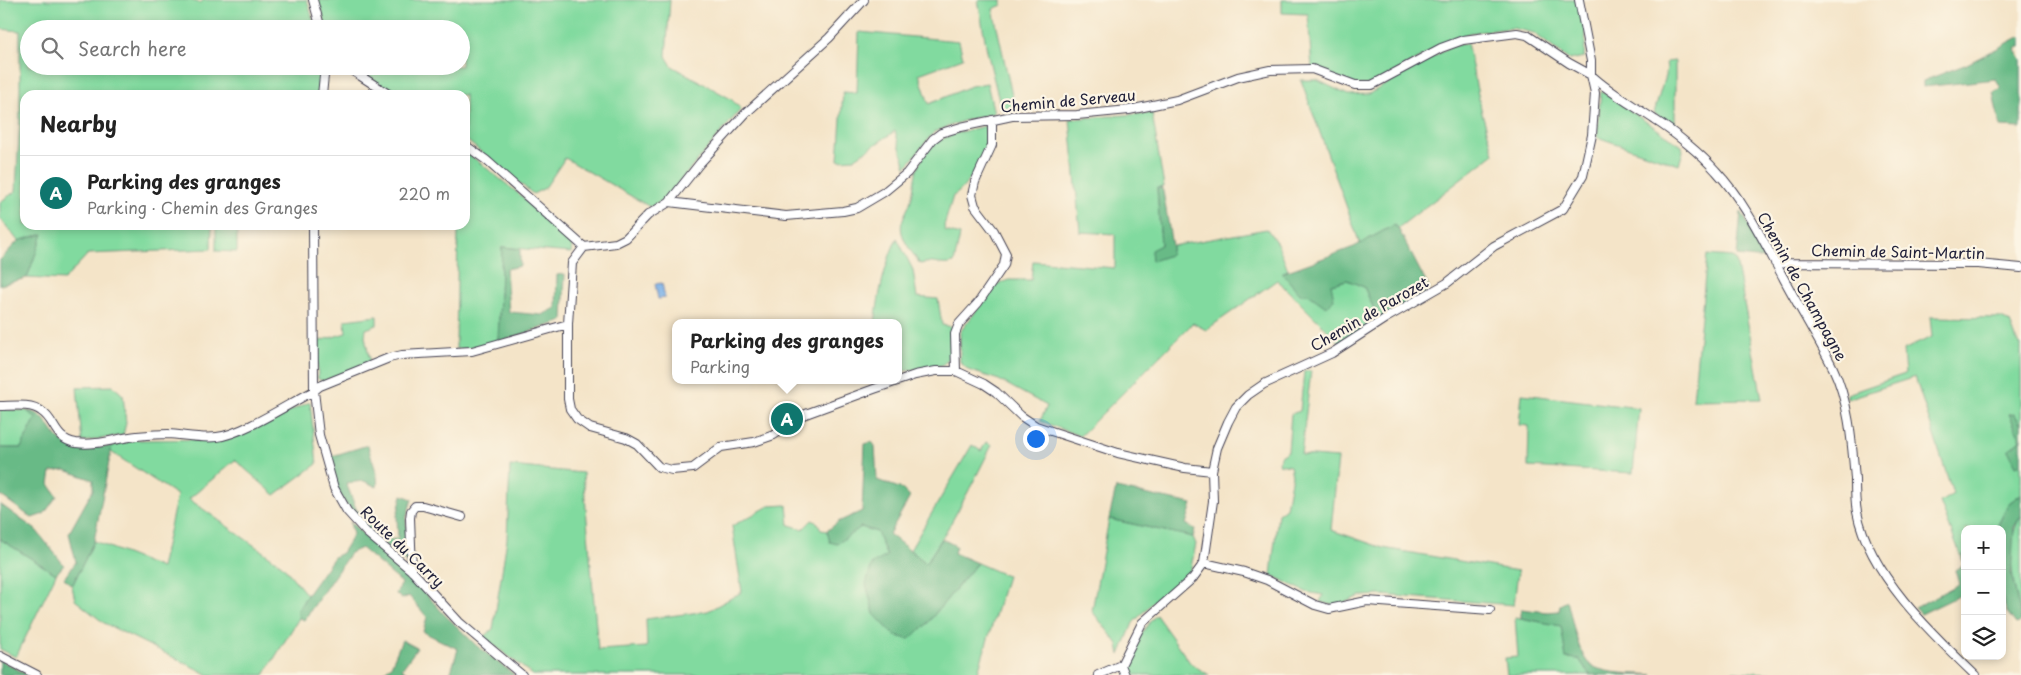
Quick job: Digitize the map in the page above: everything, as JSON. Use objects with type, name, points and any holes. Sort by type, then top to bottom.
[{"type":"street","points":[[313,0],[319,20]]},
{"type":"street","points":[[864,0],[828,38],[746,113],[700,163],[669,202],[648,215],[626,238],[616,243],[584,248],[572,263],[568,324],[568,399],[570,409],[577,419],[590,428],[626,438],[637,444],[659,467],[672,470],[693,468],[721,447],[754,442],[774,434],[803,416],[888,384]]},
{"type":"street","points":[[1579,0],[1592,61],[1591,75]]},
{"type":"street","name":"Chemin de Serveau","points":[[669,202],[786,216],[843,212],[858,208],[884,192],[907,173],[922,151],[941,133],[1012,116],[1077,115],[1129,110],[1177,100],[1238,77],[1270,70],[1312,70],[1356,86],[1372,85],[1441,48],[1463,40],[1517,33],[1536,39],[1569,63],[1591,75]]},
{"type":"street","points":[[323,90],[324,75]]},
{"type":"street","points":[[359,75],[382,90]]},
{"type":"street","name":"Chemin de Champagne","points":[[1591,75],[1604,88],[1657,121],[1715,170],[1738,198],[1776,263],[1834,370],[1845,403],[1853,457],[1857,511],[1861,528],[1871,549],[1890,583],[1915,614],[1975,675]]},
{"type":"street","name":"Chemin de Parozet","points":[[1204,563],[1213,501],[1212,471],[1218,448],[1236,407],[1248,395],[1264,384],[1332,354],[1386,318],[1447,283],[1494,246],[1563,209],[1583,176],[1592,135],[1595,93],[1591,75]]},
{"type":"street","points":[[956,371],[955,334],[959,324],[978,303],[1004,265],[1006,254],[994,231],[975,206],[972,195],[975,182],[992,145],[992,120]]},
{"type":"street","points":[[470,149],[486,160],[584,248]]},
{"type":"street","name":"Route du Carry","points":[[313,230],[314,391],[320,435],[334,488],[347,511],[368,533],[412,571],[460,622],[522,675]]},
{"type":"street","name":"Chemin de Saint-Martin","points":[[1776,263],[1978,264],[2021,268]]},
{"type":"street","points":[[0,406],[28,406],[40,409],[56,432],[66,440],[75,443],[92,444],[137,436],[166,434],[217,437],[230,434],[314,391],[320,386],[389,358],[402,355],[472,351],[568,324]]},
{"type":"street","points":[[902,379],[936,371],[956,371],[984,384],[996,392],[1021,416],[1036,426],[1118,453],[1184,468],[1212,471]]},
{"type":"street","points":[[412,571],[410,518],[411,511],[415,506],[423,506],[462,517]]},
{"type":"street","points":[[1098,675],[1122,665],[1142,624],[1193,578],[1204,563],[1244,572],[1267,580],[1315,605],[1329,609],[1367,602],[1490,610]]},
{"type":"street","points":[[0,656],[37,675]]},
{"type":"street","points":[[1122,665],[1125,675]]},
{"type":"green space","points":[[0,0],[189,0],[200,3],[204,0],[307,0],[313,20],[20,20],[20,31],[0,29]]},
{"type":"green space","points":[[318,0],[670,0],[666,56],[672,66],[731,99],[741,109],[664,200],[650,207],[565,158],[545,188],[533,194],[470,143],[470,90],[389,90],[366,75],[470,75],[470,20],[324,20]]},
{"type":"green space","points":[[978,0],[1002,0],[1002,5],[993,9],[1015,109],[1001,109],[987,51]]},
{"type":"green space","points":[[1282,0],[1579,0],[1586,33],[1584,57],[1569,60],[1534,33],[1512,28],[1469,33],[1441,46],[1372,85],[1355,85],[1312,69],[1308,14],[1282,13]]},
{"type":"green space","points":[[859,32],[959,41],[963,58],[919,74],[929,104],[971,86],[987,83],[994,113],[963,121],[934,132],[906,167],[895,131],[854,159],[838,160],[843,92],[857,93]]},
{"type":"green space","points":[[2021,36],[2021,46],[2016,49],[2021,60],[2021,128],[2000,127],[1993,92],[2001,88],[1996,79],[1923,87],[1923,81],[1967,64]]},
{"type":"green space","points":[[1467,43],[1482,113],[1494,154],[1398,228],[1394,225],[1360,244],[1301,80],[1317,80],[1348,95],[1369,94],[1450,47]]},
{"type":"green space","points":[[1675,61],[1675,128],[1654,113],[1667,69],[1666,62]]},
{"type":"green space","points":[[20,75],[319,75],[318,90],[20,90]]},
{"type":"green space","points":[[1601,91],[1682,146],[1683,151],[1679,165],[1597,137]]},
{"type":"green space","points":[[1152,113],[1164,187],[1157,188],[1161,245],[1170,255],[1172,246],[1267,229],[1278,245],[1288,270],[1283,272],[1331,284],[1347,280],[1364,287],[1379,320],[1341,344],[1277,280],[1206,330],[1193,323],[1080,436],[1040,421],[1047,406],[999,380],[968,370],[960,362],[960,332],[997,284],[1009,280],[1031,280],[1033,261],[1115,268],[1115,234],[1080,232],[1070,119]]},
{"type":"green space","points":[[20,118],[20,230],[212,230],[211,249],[88,254],[64,280],[27,278],[42,234],[18,241],[0,218],[0,202],[16,191]]},
{"type":"green space","points":[[985,126],[987,138],[983,153],[970,179],[953,196],[944,226],[945,231],[960,235],[954,263],[920,264],[906,244],[901,227],[911,200],[917,170],[922,159],[928,150],[944,138]]},
{"type":"green space","points":[[470,155],[524,198],[570,239],[572,247],[571,253],[502,247],[498,342],[456,349],[458,230],[470,230]]},
{"type":"green space","points":[[1157,188],[1161,188],[1163,191],[1172,246],[1170,255],[1152,261],[1151,250],[1161,245]]},
{"type":"green space","points":[[1741,211],[1766,259],[1737,256]]},
{"type":"green space","points":[[1394,225],[1398,228],[1430,290],[1379,320],[1364,287],[1347,280],[1331,284],[1334,299],[1326,307],[1308,294],[1300,294],[1282,273],[1354,247]]},
{"type":"green space","points":[[216,230],[237,230],[237,252],[216,251]]},
{"type":"green space","points":[[43,234],[27,278],[0,285],[0,260],[18,241]]},
{"type":"green space","points":[[897,238],[913,270],[917,297],[938,299],[942,325],[953,327],[950,358],[942,365],[902,371],[902,319],[876,319],[878,301],[889,259]]},
{"type":"green space","points":[[502,247],[520,249],[520,266],[506,269],[509,312],[542,315],[556,308],[557,275],[565,274],[563,321],[498,342]]},
{"type":"green space","points":[[1707,255],[1732,257],[1736,260],[1762,399],[1693,400]]},
{"type":"green space","points":[[377,316],[377,325],[366,329],[365,337],[370,362],[324,381],[318,379],[316,342],[346,333],[345,320]]},
{"type":"green space","points":[[1930,317],[2001,318],[2010,322],[2018,343],[2021,345],[2021,425],[2014,413],[2021,440],[2017,466],[2021,463],[2021,494],[2009,503],[1998,525],[1961,525],[1961,556],[1940,502],[1953,494],[1915,377],[1847,399],[1847,394],[1905,374],[1903,350],[1932,337]]},
{"type":"green space","points":[[1304,371],[1311,371],[1301,455],[1338,458],[1331,530],[1383,548],[1518,571],[1514,605],[1381,595],[1361,596],[1335,606],[1320,602],[1323,595],[1306,592],[1271,575],[1278,514],[1286,508],[1292,475],[1290,466],[1279,464],[1280,456],[1288,451],[1291,414],[1300,411]]},
{"type":"green space","points":[[113,386],[123,395],[126,423],[123,435],[82,442],[77,387]]},
{"type":"green space","points":[[1522,394],[1639,408],[1633,473],[1528,467],[1529,426],[1519,425]]},
{"type":"green space","points":[[310,402],[317,464],[275,495],[235,460],[189,499],[283,566],[307,595],[298,610],[299,618],[264,675],[209,675],[104,623],[75,600],[72,586],[94,541],[161,568],[177,495],[111,452],[112,446],[134,440],[228,439]]},
{"type":"green space","points":[[0,409],[27,411],[36,418],[21,448],[0,448]]},
{"type":"green space","points":[[27,411],[40,415],[57,437],[68,445],[84,448],[112,446],[94,541],[72,586],[64,578],[76,562],[69,533],[93,490],[93,480],[65,470],[51,472],[49,484],[57,496],[44,514],[32,518],[0,495],[0,448],[21,448],[36,418]]},
{"type":"green space","points":[[2014,413],[2021,425],[2021,440],[2009,414]]},
{"type":"green space","points":[[2021,440],[2021,463],[2016,466],[2008,450]]},
{"type":"green space","points":[[872,442],[875,446],[877,480],[902,489],[910,497],[889,534],[926,563],[942,539],[956,546],[954,553],[977,563],[925,626],[909,639],[895,636],[874,614],[866,584],[872,564],[887,556],[877,532],[861,527],[837,544],[830,542],[827,531],[838,522],[862,511],[865,444]]},
{"type":"green space","points":[[986,442],[992,445],[953,520],[926,563],[910,550],[972,445],[981,451]]},
{"type":"green space","points":[[368,445],[376,471],[377,487],[364,481],[346,483],[357,511],[368,513],[391,540],[398,538],[397,516],[402,495],[412,499],[406,519],[409,561],[404,561],[356,517],[340,496],[335,484],[329,457]]},
{"type":"green space","points":[[510,466],[583,473],[598,650],[647,647],[646,619],[708,611],[742,592],[732,526],[769,506],[787,505],[789,525],[803,529],[812,520],[818,523],[821,530],[827,531],[830,542],[861,527],[877,532],[887,557],[925,626],[977,563],[1007,576],[977,675],[533,675],[483,637],[493,629],[507,539]]},
{"type":"green space","points":[[1116,488],[1192,504],[1186,524],[1195,529],[1193,537],[1109,519]]},
{"type":"green space","points":[[2021,494],[2021,516],[2014,527],[2011,572],[2021,617],[2021,622],[2016,624],[2006,611],[2006,525],[1998,525],[2009,503]]},
{"type":"green space","points":[[0,504],[36,530],[64,565],[56,574],[0,539]]},
{"type":"green space","points":[[2021,516],[2021,617],[2013,579],[2011,552],[2012,539]]},
{"type":"green space","points":[[1109,519],[1193,537],[1196,544],[1190,572],[1153,602],[1133,623],[1120,655],[1118,644],[1092,611]]},
{"type":"green space","points":[[350,522],[411,577],[443,613],[477,646],[515,675],[450,675],[458,649],[423,632],[427,617],[409,596],[402,599],[396,594],[402,583],[361,548],[350,553],[304,620],[299,618],[298,610],[307,595],[334,557],[342,553],[353,535]]},
{"type":"green space","points":[[0,539],[56,574],[16,657],[0,649]]},
{"type":"green space","points":[[1961,566],[1961,595],[1921,614],[1914,608],[1959,584],[1955,570]]},
{"type":"green space","points":[[1567,601],[1579,646],[1587,662],[1606,671],[1653,675],[1590,675],[1579,659],[1566,658],[1561,626],[1521,618],[1521,609],[1547,612],[1559,611],[1560,605]]},
{"type":"green space","points":[[1156,615],[1191,664],[1209,675],[1131,675],[1130,660],[1136,643]]},
{"type":"green space","points":[[1515,617],[1562,626],[1566,658],[1579,659],[1590,675],[1507,675],[1505,658],[1518,657]]},
{"type":"green space","points":[[402,640],[417,648],[402,669],[412,675],[380,675],[391,666]]},
{"type":"green space","points":[[0,660],[28,675],[0,675]]},
{"type":"green space","points":[[1734,671],[1800,675],[1727,675]]},
{"type":"water","points":[[662,283],[665,298],[658,299],[655,284]]},
{"type":"place","name":"Parking des granges","points":[[787,419]]}]
